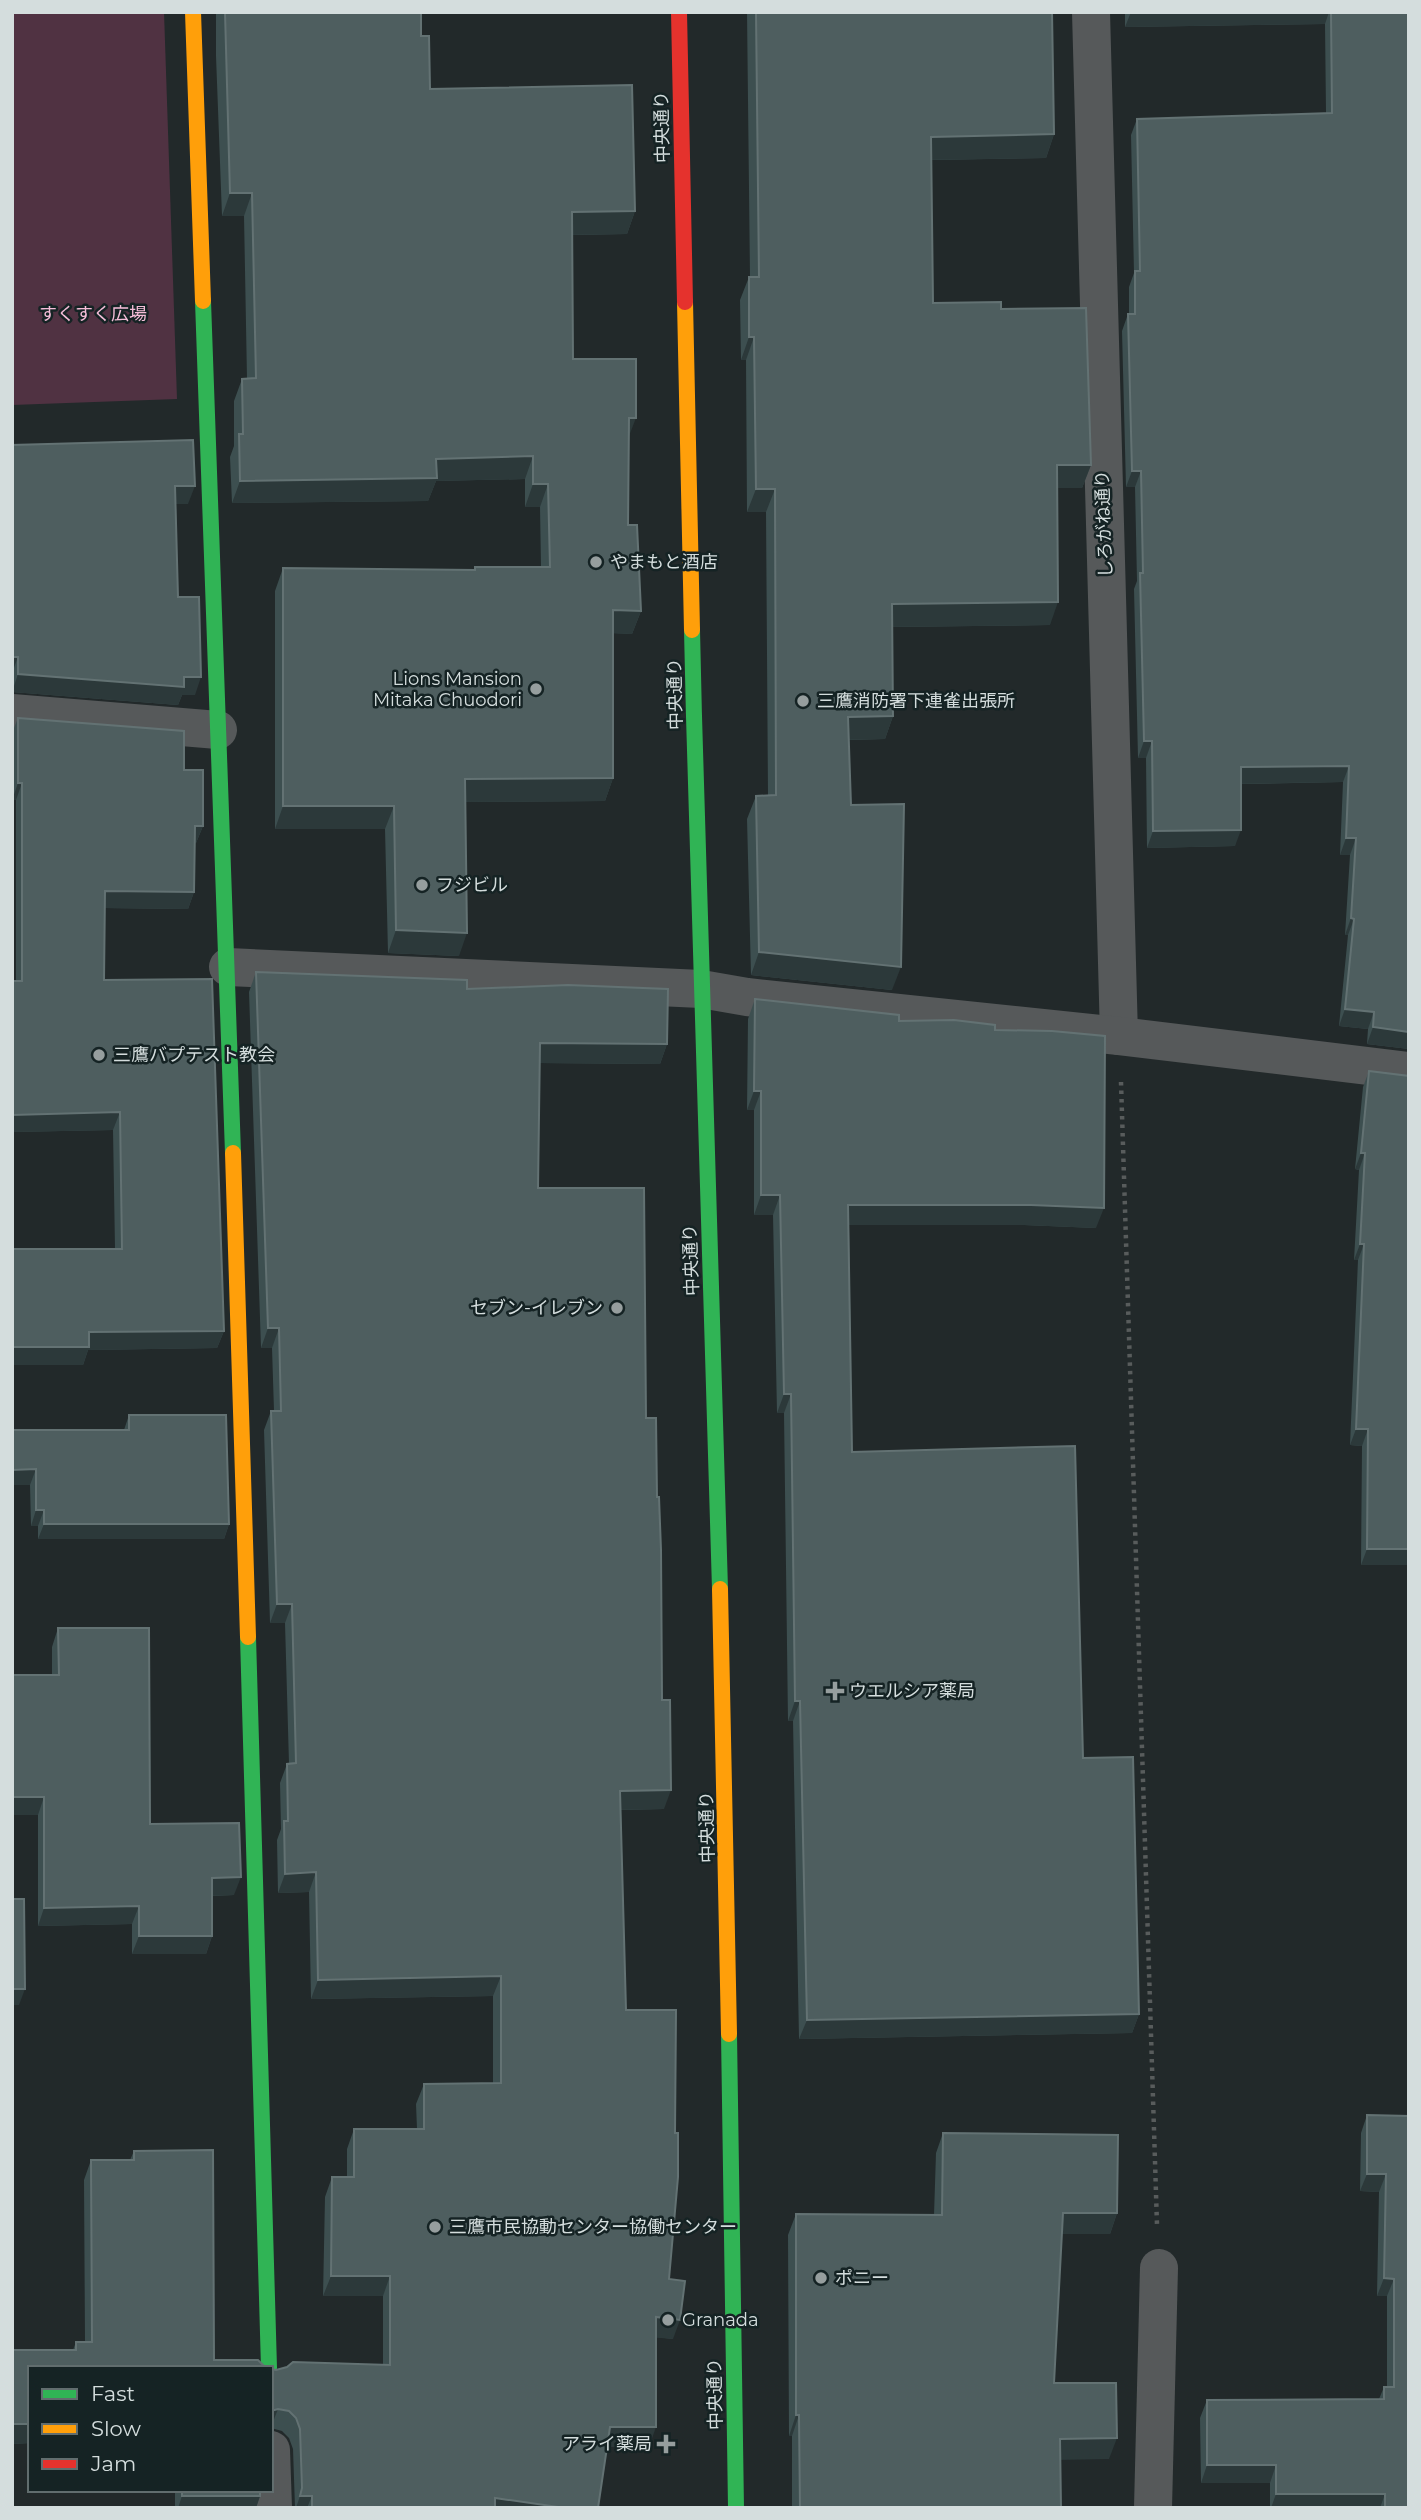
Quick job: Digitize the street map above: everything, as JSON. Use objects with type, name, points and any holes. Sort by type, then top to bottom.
[{"type":"street","points":[[193,12],[228,967],[260,1973],[269,2366]]},
{"type":"street","name":"中央通り","points":[[679,12],[701,989],[727,1854],[736,2508]]},
{"type":"street","name":"しろがね通り","points":[[1091,12],[1119,1036]]},
{"type":"street","points":[[12,713],[218,730]]},
{"type":"street","points":[[228,967],[701,989],[747,997],[1119,1036],[1409,1071]]},
{"type":"street","points":[[1153,2508],[1158,2268]]},
{"type":"path","points":[[1119,1036],[1158,2268]]},
{"type":"green space","name":"すくすく広場","points":[[12,12],[164,12],[177,399],[12,405]]},
{"type":"building","points":[[225,12],[421,12],[421,36],[429,36],[430,89],[632,85],[635,211],[572,212],[573,359],[636,359],[636,418],[629,418],[628,525],[637,525],[641,611],[613,610],[613,778],[465,779],[467,933],[396,930],[394,806],[283,806],[283,568],[475,570],[475,567],[550,567],[548,484],[533,484],[533,456],[436,459],[437,478],[240,481],[242,379],[256,378],[252,193],[230,193]]},
{"type":"building","points":[[756,12],[1052,12],[1054,134],[931,137],[933,303],[1001,302],[1001,309],[1086,308],[1091,465],[1057,465],[1058,602],[892,604],[893,716],[848,717],[851,805],[904,804],[901,967],[759,952],[756,796],[776,795],[775,489],[756,489],[754,337],[749,337],[749,277],[759,277]]},
{"type":"building","points":[[1331,12],[1409,12],[1409,1032],[1373,1027],[1374,1012],[1345,1009],[1354,919],[1351,918],[1356,838],[1346,838],[1349,766],[1241,767],[1241,830],[1153,831],[1152,741],[1144,741],[1140,573],[1143,573],[1141,471],[1132,471],[1128,314],[1135,314],[1135,271],[1140,271],[1137,119],[1332,113]]},
{"type":"building","points":[[193,440],[195,486],[175,486],[178,597],[199,597],[201,677],[184,677],[184,687],[18,674],[18,657],[12,657],[12,445]]},
{"type":"building","points":[[18,718],[184,731],[184,770],[203,770],[203,826],[195,826],[194,892],[105,891],[104,980],[212,979],[224,1331],[89,1332],[89,1347],[12,1347],[12,1249],[122,1249],[120,1112],[12,1115],[12,981],[22,981],[22,783],[18,783]]},
{"type":"building","points":[[256,972],[467,980],[467,989],[568,985],[668,989],[667,1044],[540,1043],[538,1188],[644,1188],[646,1418],[656,1418],[661,1550],[662,1700],[670,1700],[671,1790],[620,1791],[626,2010],[676,2010],[675,2133],[678,2133],[678,2177],[669,2279],[685,2281],[680,2320],[656,2317],[656,2427],[610,2427],[598,2508],[565,2508],[495,2498],[495,2508],[312,2508],[312,2496],[300,2496],[300,2429],[296,2418],[289,2411],[273,2410],[273,2369],[287,2367],[293,2362],[390,2365],[390,2276],[331,2276],[332,2177],[354,2177],[354,2129],[424,2129],[424,2084],[501,2083],[501,1976],[318,1980],[316,1872],[285,1874],[287,1764],[296,1763],[292,1604],[277,1604],[271,1411],[281,1411],[279,1328],[268,1328]]},
{"type":"building","points":[[755,999],[899,1015],[899,1021],[954,1020],[995,1025],[995,1030],[1052,1031],[1105,1036],[1104,1208],[1031,1205],[848,1205],[852,1452],[1075,1446],[1083,1758],[1133,1757],[1139,2014],[807,2020],[800,1701],[795,1701],[791,1394],[784,1394],[780,1195],[761,1195],[761,1091],[754,1091]]},
{"type":"building","points":[[1369,1071],[1409,1076],[1409,1549],[1367,1549],[1368,1429],[1356,1429],[1364,1244],[1360,1244],[1365,1153],[1361,1153]]},
{"type":"building","points":[[129,1415],[226,1415],[229,1524],[44,1524],[44,1510],[36,1510],[36,1469],[12,1470],[12,1430],[129,1430]]},
{"type":"building","points":[[58,1628],[149,1628],[150,1824],[239,1823],[241,1877],[212,1878],[212,1936],[139,1936],[139,1906],[44,1908],[44,1797],[12,1797],[12,1675],[59,1675]]},
{"type":"building","points":[[12,1899],[24,1899],[25,1989],[12,1989]]},
{"type":"building","points":[[1367,2115],[1409,2116],[1409,2508],[1385,2508],[1385,2494],[1276,2494],[1276,2465],[1207,2465],[1207,2400],[1384,2399],[1384,2387],[1394,2387],[1394,2279],[1384,2278],[1386,2174],[1367,2174]]},
{"type":"building","points":[[943,2133],[1118,2135],[1117,2213],[1063,2213],[1054,2383],[1116,2383],[1117,2438],[1060,2439],[1061,2508],[800,2508],[799,2415],[796,2415],[796,2214],[942,2215]]},
{"type":"building","points":[[213,2150],[214,2360],[258,2360],[264,2366],[28,2366],[28,2424],[12,2424],[12,2350],[76,2350],[76,2342],[92,2342],[91,2160],[134,2160],[134,2151]]},
{"type":"building","points":[[182,2492],[260,2492],[260,2496],[182,2496]]},
{"type":"traffic: fast","points":[[203,301],[233,1153]]},
{"type":"traffic: fast","points":[[692,630],[720,1589]]},
{"type":"traffic: fast","points":[[248,1637],[269,2366]]},
{"type":"traffic: fast","points":[[729,2034],[736,2508]]},
{"type":"traffic: slow","points":[[193,12],[203,301]]},
{"type":"traffic: slow","points":[[685,302],[692,630]]},
{"type":"traffic: slow","points":[[233,1153],[248,1637]]},
{"type":"traffic: slow","points":[[720,1589],[729,2034]]},
{"type":"traffic: jam","points":[[679,12],[685,302]]},
{"type":"place","name":"やまもと酒店","points":[[596,562]]},
{"type":"place","name":"Lions Mansion Mitaka Chuodori","points":[[536,689]]},
{"type":"place","name":"三鷹消防署下連雀出張所","points":[[803,701]]},
{"type":"place","name":"フジビル","points":[[422,885]]},
{"type":"place","name":"三鷹バプテスト教会","points":[[99,1055]]},
{"type":"place","name":"セブン-イレブン","points":[[617,1308]]},
{"type":"place","name":"ウエルシア薬局","points":[[835,1691]]},
{"type":"place","name":"三鷹市民協動センター協働センター","points":[[435,2227]]},
{"type":"place","name":"ポニー","points":[[821,2278]]},
{"type":"place","name":"Granada","points":[[668,2320]]},
{"type":"place","name":"アライ薬局","points":[[666,2444]]}]
